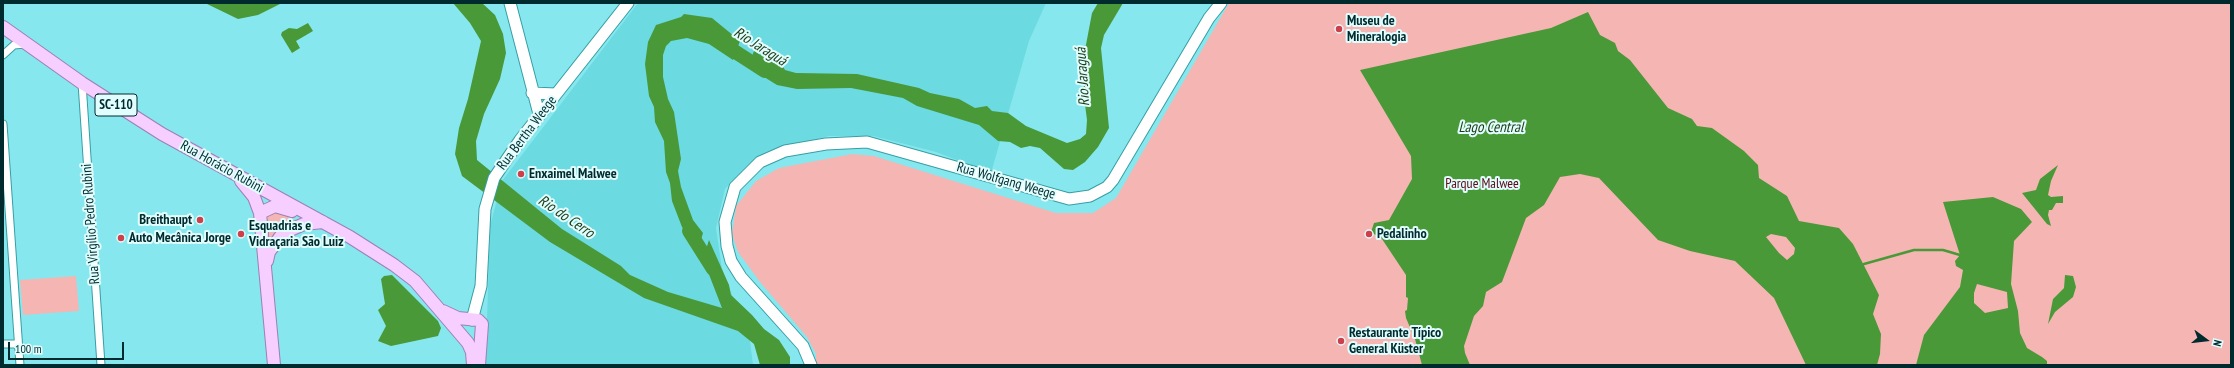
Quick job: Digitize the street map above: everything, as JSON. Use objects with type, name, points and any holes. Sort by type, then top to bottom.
[{"type":"main road","points":[[510,3],[532,93],[539,114]]},
{"type":"main road","name":"Rua Bertha Weege","points":[[472,320],[481,286],[485,209],[490,188],[503,162],[539,114],[628,3]]},
{"type":"main road","name":"Rua Wolfgang Weege","points":[[1209,18],[1214,3]]},
{"type":"main road","name":"Rua Wolfgang Weege","points":[[811,365],[808,353],[803,346],[741,277],[731,261],[727,246],[725,222],[730,200],[735,187],[760,162],[785,151],[853,142],[881,145],[1069,199],[1090,196],[1107,187],[1113,180],[1209,18],[1221,3]]},
{"type":"main road","name":"Rua Horácio Rubini","points":[[3,27],[82,83],[162,134],[319,220],[394,265],[415,282],[468,343],[472,352],[473,365]]},
{"type":"main road","points":[[532,93],[556,94]]},
{"type":"main road","points":[[234,174],[254,197],[260,213],[274,365]]},
{"type":"main road","points":[[260,213],[275,206],[283,207],[319,220]]},
{"type":"main road","points":[[266,268],[269,252],[283,233],[304,224],[319,220]]},
{"type":"main road","name":"Rua Bertha Weege","points":[[481,286],[484,301],[482,328]]},
{"type":"main road","name":"Rua Horácio Rubini","points":[[439,308],[458,318],[472,320]]},
{"type":"main road","points":[[472,320],[466,328],[469,335],[477,336],[482,328]]},
{"type":"main road","points":[[478,365],[482,328]]},
{"type":"street","points":[[3,55],[14,45],[26,44]]},
{"type":"street","name":"Rua Virgílio Pedro Rubini","points":[[82,83],[101,365]]},
{"type":"street","points":[[3,124],[20,365]]},
{"type":"street","points":[[3,344],[18,344]]},
{"type":"shaded area","points":[[638,3],[1046,3],[1029,41],[991,173],[936,152],[873,136],[829,136],[766,152],[748,165],[725,189],[716,228],[722,269],[750,341],[753,365],[484,365],[486,350],[490,226],[502,181]]},
{"type":"green space","name":"Parque Malwee","points":[[1229,3],[2231,3],[2231,365],[816,365],[816,354],[807,337],[760,282],[738,252],[732,234],[736,206],[756,181],[779,168],[852,154],[874,156],[1056,213],[1093,213],[1116,198]]},
{"type":"green space","points":[[273,210],[295,220],[281,227],[266,244],[264,222],[268,213]]},
{"type":"green space","points":[[76,276],[79,311],[23,315],[20,280]]},
{"type":"water","points":[[205,3],[282,3],[258,15],[238,19]]},
{"type":"water","points":[[453,3],[482,3],[495,15],[503,34],[506,53],[500,79],[484,114],[476,141],[477,160],[562,229],[621,266],[630,275],[668,292],[722,308],[703,259],[709,240],[729,285],[731,295],[764,329],[779,340],[790,357],[790,365],[760,365],[754,344],[738,331],[644,298],[550,242],[462,176],[455,154],[459,128],[468,99],[481,41],[470,23]]},
{"type":"water","points":[[1098,3],[1123,3],[1104,35],[1101,48],[1109,128],[1098,147],[1085,162],[1073,170],[1064,169],[1040,148],[1030,146],[1021,148],[1010,142],[998,141],[979,125],[917,106],[903,98],[851,88],[797,89],[777,85],[748,67],[754,51],[767,59],[780,62],[785,70],[796,73],[857,74],[919,88],[930,93],[959,99],[975,108],[987,106],[992,111],[1008,113],[1026,126],[1067,143],[1080,139],[1086,134],[1087,120],[1083,89],[1086,79],[1085,50],[1092,13]]},
{"type":"water","name":"Lago Central","points":[[1588,12],[1600,35],[1615,43],[1618,51],[1630,60],[1668,108],[1692,119],[1697,126],[1712,128],[1744,151],[1758,165],[1759,178],[1787,196],[1799,221],[1839,228],[1853,244],[1879,295],[1873,314],[1881,334],[1880,354],[1877,365],[1806,365],[1774,298],[1735,261],[1690,251],[1658,240],[1599,178],[1580,174],[1560,177],[1544,205],[1526,218],[1502,282],[1486,292],[1483,306],[1474,316],[1464,346],[1470,365],[1422,365],[1415,339],[1406,318],[1405,311],[1407,310],[1408,298],[1406,297],[1406,275],[1382,239],[1371,232],[1374,223],[1389,220],[1412,179],[1411,156],[1360,70],[1551,28]],"holes":[[[1771,234],[1786,237],[1795,248],[1794,254],[1787,260],[1766,237]]]},
{"type":"water","points":[[684,14],[712,18],[740,41],[733,60],[709,44],[687,38],[671,41],[666,46],[663,55],[663,77],[668,99],[674,112],[681,159],[678,171],[681,187],[693,220],[703,233],[698,250],[694,242],[682,227],[672,201],[670,183],[666,172],[664,141],[655,122],[654,107],[649,96],[645,64],[648,42],[656,25],[681,17]]},
{"type":"water","points":[[308,23],[313,31],[296,41],[300,48],[292,53],[281,35],[282,32],[289,28],[297,29]]},
{"type":"water","points":[[2058,165],[2051,181],[2048,195],[2051,197],[2063,196],[2063,203],[2056,203],[2052,210],[2049,210],[2048,215],[2051,226],[2047,224],[2022,193],[2036,190],[2040,179]]},
{"type":"water","points":[[1993,197],[2021,209],[2032,222],[2014,241],[2011,284],[2018,311],[2020,333],[2027,348],[2047,361],[2047,365],[1916,365],[1924,335],[1960,287],[1963,270],[1956,266],[1955,261],[1960,255],[1943,202]],"holes":[[[1977,284],[2007,292],[2008,308],[1985,313],[1974,303],[1974,293]]]},
{"type":"water","points":[[392,275],[438,321],[441,328],[438,336],[391,346],[378,341],[386,326],[378,310],[385,304],[381,279],[384,276]]},
{"type":"water","points":[[2065,275],[2073,276],[2076,287],[2073,297],[2055,312],[2048,324],[2053,299],[2064,288]]},
{"type":"waterway","name":"Rio Jaraguá","points":[[720,42],[765,71]]},
{"type":"waterway","name":"Rio Jaraguá","points":[[689,231],[713,269]]},
{"type":"waterway","points":[[1864,264],[1914,250],[1943,250],[1960,255]]},
{"type":"place","name":"Museu de Mineralogia","points":[[1339,29]]},
{"type":"place","name":"Enxaimel Malwee","points":[[521,174]]},
{"type":"place","name":"Breithaupt","points":[[200,220]]},
{"type":"place","name":"Esquadrias e Vidraçaria São Luiz","points":[[241,234]]},
{"type":"place","name":"Pedalinho","points":[[1369,234]]},
{"type":"place","name":"Auto Mecânica Jorge","points":[[121,238]]},
{"type":"place","name":"Restaurante Típico General Küster","points":[[1341,341]]},
{"type":"water label","name":"Rio do Cerro","points":[[566,217]]}]
